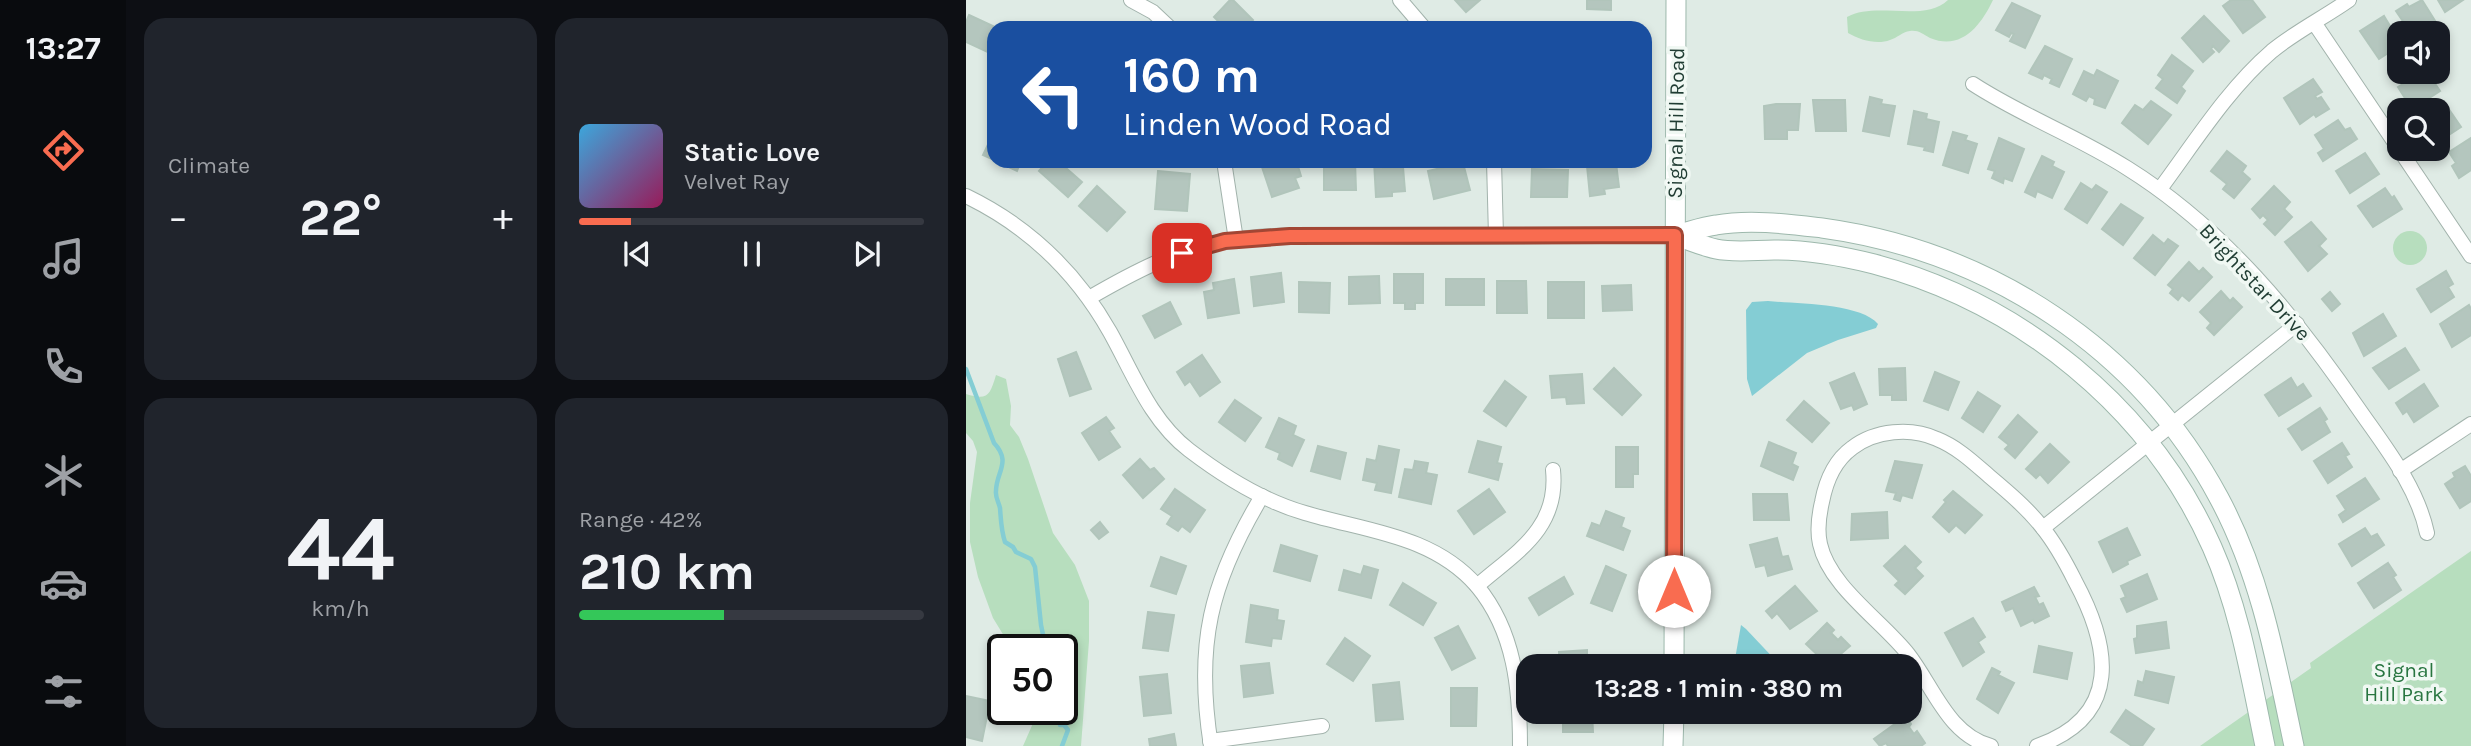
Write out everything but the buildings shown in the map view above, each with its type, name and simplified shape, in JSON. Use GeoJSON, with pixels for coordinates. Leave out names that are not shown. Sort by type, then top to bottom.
{"type":"FeatureCollection","features":[{"type":"Feature","properties":{"kind":"main road","name":"Signal Hill Road"},"geometry":{"type":"LineString","coordinates":[[1674,654],[1676,0]]}},
{"type":"Feature","properties":{"kind":"main road"},"geometry":{"type":"LineString","coordinates":[[1675,235],[1716,225],[1797,225],[1862,235],[1918,249],[1954,262],[2009,288],[2066,324],[2123,373],[2171,426],[2219,497],[2257,585],[2270,632],[2294,746]]}},
{"type":"Feature","properties":{"kind":"main road"},"geometry":{"type":"LineString","coordinates":[[1675,235],[1717,250],[1777,250],[1873,264],[1955,293],[2026,331],[2062,357],[2095,386],[2149,443],[2201,524],[2220,569],[2241,633],[2265,746]]}},
{"type":"Feature","properties":{"kind":"main road"},"geometry":{"type":"LineString","coordinates":[[1674,724],[1674,746]]}},
{"type":"Feature","properties":{"kind":"street"},"geometry":{"type":"LineString","coordinates":[[1131,0],[1153,12],[1163,21]]}},
{"type":"Feature","properties":{"kind":"street"},"geometry":{"type":"LineString","coordinates":[[1400,0],[1418,21]]}},
{"type":"Feature","properties":{"kind":"street"},"geometry":{"type":"LineString","coordinates":[[2160,189],[2246,76],[2275,49],[2349,0]]}},
{"type":"Feature","properties":{"kind":"street"},"geometry":{"type":"LineString","coordinates":[[2315,24],[2471,256]]}},
{"type":"Feature","properties":{"kind":"street","name":"Brightstar Drive"},"geometry":{"type":"LineString","coordinates":[[1973,84],[2003,103],[2125,166],[2160,189],[2235,255],[2319,352],[2416,497],[2427,533]]}},
{"type":"Feature","properties":{"kind":"street"},"geometry":{"type":"LineString","coordinates":[[1225,168],[1237,240]]}},
{"type":"Feature","properties":{"kind":"street"},"geometry":{"type":"LineString","coordinates":[[1494,168],[1496,236]]}},
{"type":"Feature","properties":{"kind":"street"},"geometry":{"type":"LineString","coordinates":[[966,196],[1007,219],[1055,257],[1089,299],[1110,332],[1136,385],[1186,448],[1262,496],[1303,513],[1402,537],[1419,545],[1449,561],[1477,586],[1499,620],[1510,648],[1520,701],[1520,746]]}},
{"type":"Feature","properties":{"kind":"street"},"geometry":{"type":"LineString","coordinates":[[1089,299],[1147,266],[1182,253],[1237,240],[1317,235],[1675,235]]}},
{"type":"Feature","properties":{"kind":"street"},"geometry":{"type":"LineString","coordinates":[[2043,528],[2297,324]]}},
{"type":"Feature","properties":{"kind":"street"},"geometry":{"type":"LineString","coordinates":[[2400,471],[2471,424]]}},
{"type":"Feature","properties":{"kind":"street"},"geometry":{"type":"LineString","coordinates":[[1991,746],[1969,737],[1957,728],[1917,665],[1894,635],[1835,576],[1825,559],[1819,543],[1818,529],[1825,488],[1831,471],[1853,446],[1872,436],[1889,432],[1921,434],[1936,438],[1954,448],[2021,504],[2043,528],[2065,561],[2093,617],[2099,637],[2103,678],[2092,707],[2081,719],[2065,733],[2037,746]]}},
{"type":"Feature","properties":{"kind":"street"},"geometry":{"type":"LineString","coordinates":[[1477,586],[1528,542],[1542,525],[1554,496],[1553,470]]}},
{"type":"Feature","properties":{"kind":"street"},"geometry":{"type":"LineString","coordinates":[[1262,496],[1242,529],[1226,564],[1208,623],[1204,683],[1211,744],[1322,726]]}},
{"type":"Feature","properties":{"kind":"green space"},"geometry":{"type":"Polygon","coordinates":[[[1948,0],[1993,0],[1983,18],[1969,33],[1952,41],[1941,41],[1913,31],[1890,40],[1874,42],[1848,33],[1847,17],[1859,13],[1926,10],[1938,7],[1948,0]]]}},
{"type":"Feature","properties":{"kind":"green space"},"geometry":{"type":"Polygon","coordinates":[[[2410,231],[2422,236],[2427,248],[2422,260],[2410,265],[2398,260],[2393,248],[2398,236],[2410,231]]]}},
{"type":"Feature","properties":{"kind":"green space"},"geometry":{"type":"Polygon","coordinates":[[[996,375],[1006,379],[1011,406],[1010,425],[1019,437],[1028,459],[1053,533],[1075,565],[1089,601],[1089,641],[1081,746],[1023,746],[1032,725],[1078,725],[1078,634],[1003,634],[993,618],[978,577],[970,542],[970,503],[977,452],[966,433],[966,394],[984,396],[992,387],[996,375]]]}},
{"type":"Feature","properties":{"kind":"green space","name":"Signal Hill Park"},"geometry":{"type":"Polygon","coordinates":[[[2471,551],[2471,746],[2200,746],[2311,668],[2310,663],[2471,551]]]}},
{"type":"Feature","properties":{"kind":"water"},"geometry":{"type":"Polygon","coordinates":[[[1752,302],[1843,308],[1869,317],[1878,324],[1876,328],[1807,353],[1752,396],[1747,379],[1746,310],[1752,302]]]}},
{"type":"Feature","properties":{"kind":"water"},"geometry":{"type":"Polygon","coordinates":[[[1741,625],[1770,654],[1736,654],[1741,625]]]}},
{"type":"Feature","properties":{"kind":"waterway"},"geometry":{"type":"LineString","coordinates":[[966,369],[994,443],[1002,456],[996,493],[1005,542],[1016,552],[1031,559],[1035,567],[1043,634]]}},
{"type":"Feature","properties":{"kind":"waterway"},"geometry":{"type":"LineString","coordinates":[[1062,746],[1068,730],[1064,725]]}},
{"type":"Feature","properties":{"kind":"route"},"geometry":{"type":"LineString","coordinates":[[1182,253],[1225,241],[1317,235],[1675,235],[1674,591]]}}]}
